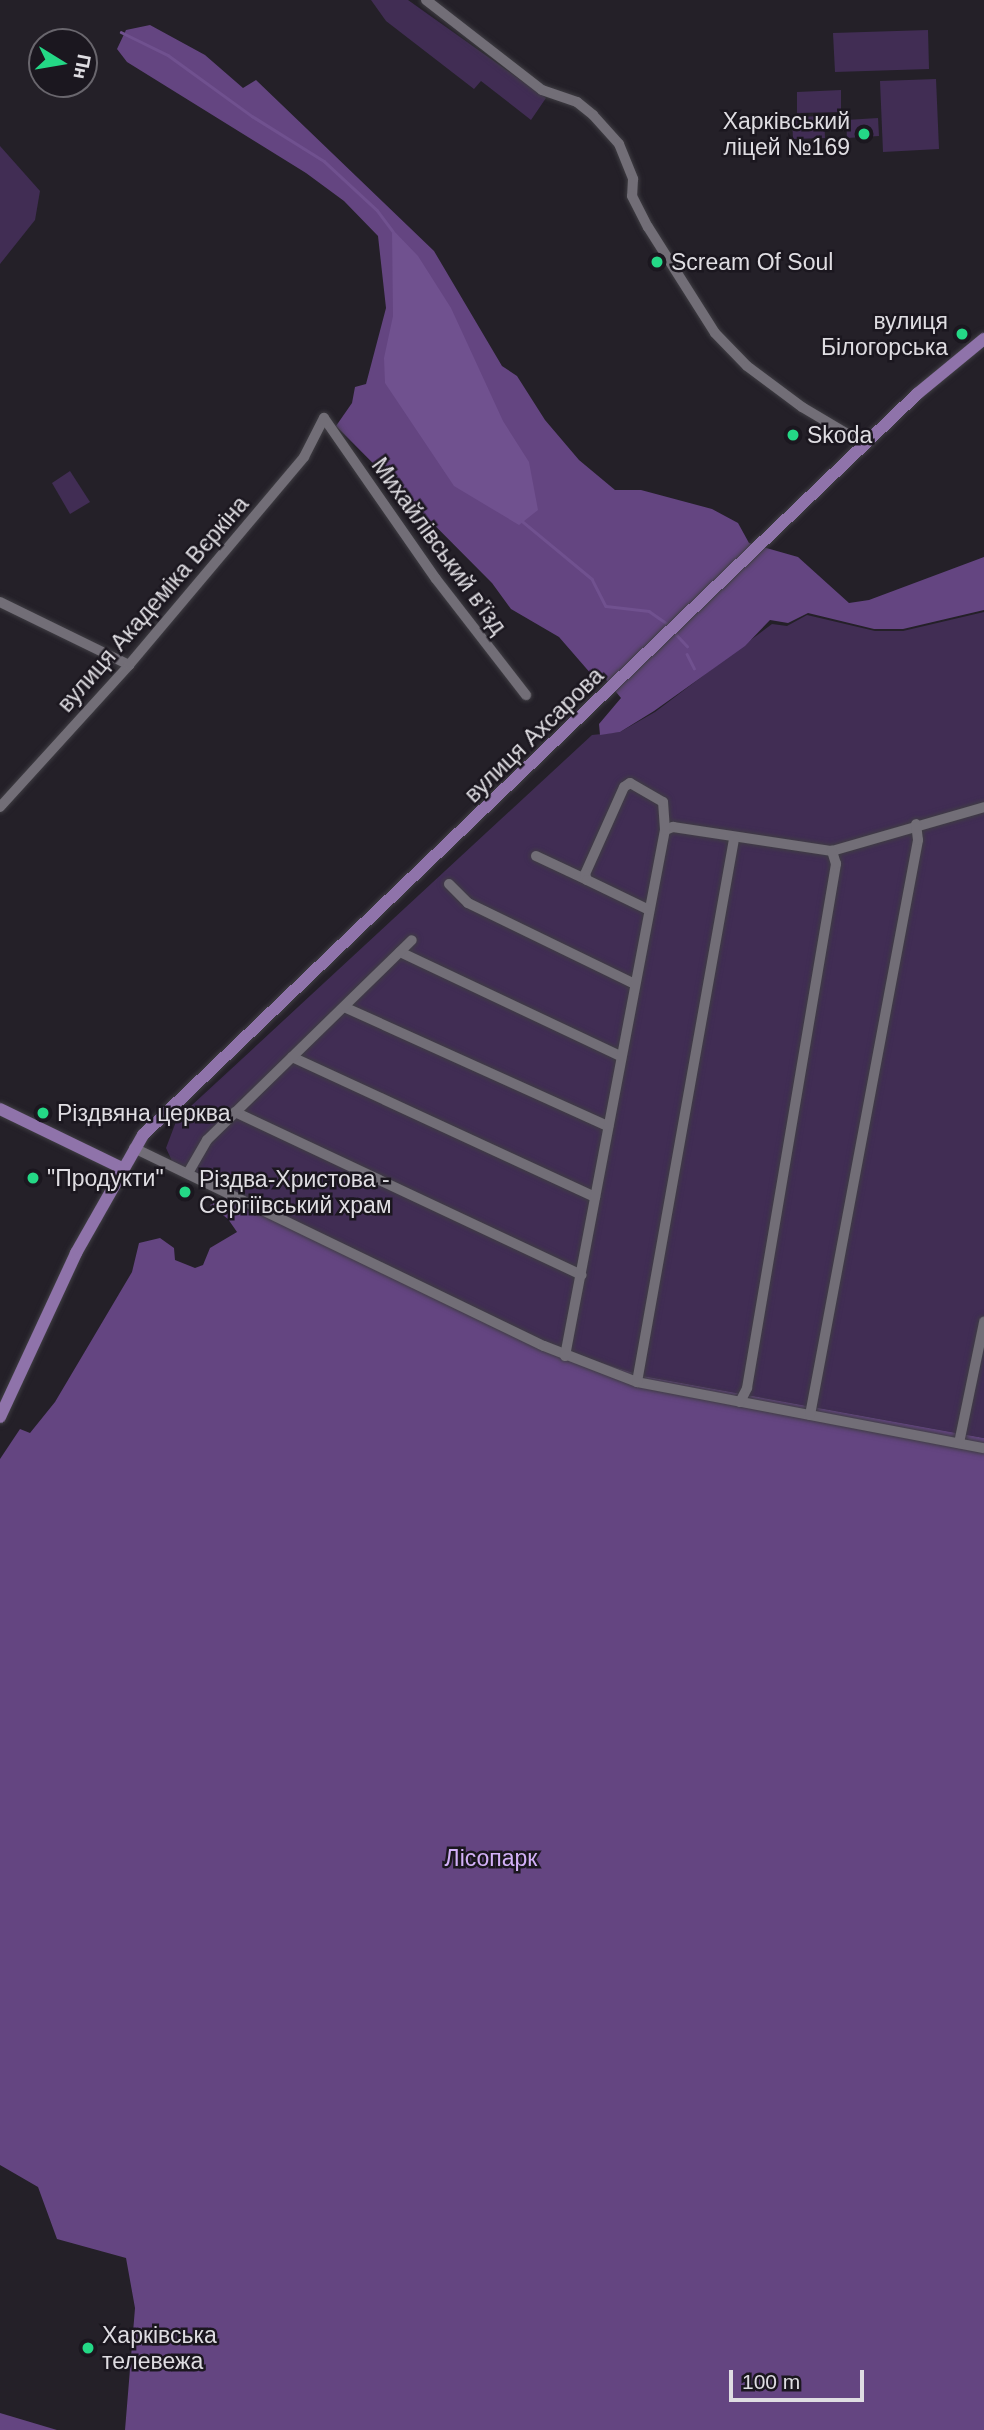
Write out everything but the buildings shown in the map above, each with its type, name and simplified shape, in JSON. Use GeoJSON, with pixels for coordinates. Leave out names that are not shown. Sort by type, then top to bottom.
{"type":"FeatureCollection","features":[{"type":"Feature","properties":{"kind":"main road","name":"вулиця Ахсарова"},"geometry":{"type":"LineString","coordinates":[[0,1417],[46,1312],[122,1168],[134,1148],[160,1118],[567,733],[944,369],[984,339]]}},
{"type":"Feature","properties":{"kind":"main road"},"geometry":{"type":"LineString","coordinates":[[0,1110],[122,1168]]}},
{"type":"Feature","properties":{"kind":"street"},"geometry":{"type":"LineString","coordinates":[[426,0],[542,90],[577,102],[593,115],[619,144],[634,178],[632,196],[648,227],[715,333],[747,366],[802,407],[866,445]]}},
{"type":"Feature","properties":{"kind":"street","name":"вулиця Академіка Вєркіна"},"geometry":{"type":"LineString","coordinates":[[0,807],[129,665],[304,457],[324,418]]}},
{"type":"Feature","properties":{"kind":"street","name":"Михайлівський в'їзд"},"geometry":{"type":"LineString","coordinates":[[324,418],[436,579],[526,695]]}},
{"type":"Feature","properties":{"kind":"street"},"geometry":{"type":"LineString","coordinates":[[0,602],[129,665]]}},
{"type":"Feature","properties":{"kind":"street"},"geometry":{"type":"LineString","coordinates":[[565,1356],[582,1275],[633,983],[665,830],[663,802],[635,783],[627,784],[586,869],[587,880]]}},
{"type":"Feature","properties":{"kind":"street"},"geometry":{"type":"LineString","coordinates":[[665,830],[673,827],[734,839],[832,851],[916,824],[984,807]]}},
{"type":"Feature","properties":{"kind":"street"},"geometry":{"type":"LineString","coordinates":[[810,1415],[918,840],[916,824]]}},
{"type":"Feature","properties":{"kind":"street"},"geometry":{"type":"LineString","coordinates":[[638,1382],[734,839]]}},
{"type":"Feature","properties":{"kind":"street"},"geometry":{"type":"LineString","coordinates":[[740,1402],[747,1388],[836,864],[832,851]]}},
{"type":"Feature","properties":{"kind":"street"},"geometry":{"type":"LineString","coordinates":[[536,856],[649,911]]}},
{"type":"Feature","properties":{"kind":"street"},"geometry":{"type":"LineString","coordinates":[[449,884],[468,904],[633,983]]}},
{"type":"Feature","properties":{"kind":"street"},"geometry":{"type":"LineString","coordinates":[[187,1173],[207,1140],[412,940]]}},
{"type":"Feature","properties":{"kind":"street"},"geometry":{"type":"LineString","coordinates":[[400,952],[621,1056]]}},
{"type":"Feature","properties":{"kind":"street"},"geometry":{"type":"LineString","coordinates":[[344,1007],[608,1126]]}},
{"type":"Feature","properties":{"kind":"street"},"geometry":{"type":"LineString","coordinates":[[292,1057],[595,1198]]}},
{"type":"Feature","properties":{"kind":"street"},"geometry":{"type":"LineString","coordinates":[[235,1112],[582,1275]]}},
{"type":"Feature","properties":{"kind":"street"},"geometry":{"type":"LineString","coordinates":[[134,1148],[565,1356],[638,1382],[984,1448]]}},
{"type":"Feature","properties":{"kind":"street"},"geometry":{"type":"LineString","coordinates":[[959,1443],[984,1322]]}},
{"type":"Feature","properties":{"kind":"shaded area"},"geometry":{"type":"Polygon","coordinates":[[[371,0],[408,0],[546,98],[531,120],[481,81],[474,89],[386,21],[371,0]]]}},
{"type":"Feature","properties":{"kind":"shaded area"},"geometry":{"type":"Polygon","coordinates":[[[928,30],[929,69],[835,72],[833,33],[928,30]]]}},
{"type":"Feature","properties":{"kind":"shaded area"},"geometry":{"type":"Polygon","coordinates":[[[936,79],[939,149],[883,152],[880,81],[936,79]]]}},
{"type":"Feature","properties":{"kind":"shaded area"},"geometry":{"type":"Polygon","coordinates":[[[841,90],[841,112],[797,113],[797,92],[841,90]]]}},
{"type":"Feature","properties":{"kind":"shaded area"},"geometry":{"type":"Polygon","coordinates":[[[824,116],[825,138],[793,139],[792,117],[824,116]]]}},
{"type":"Feature","properties":{"kind":"shaded area"},"geometry":{"type":"Polygon","coordinates":[[[878,118],[879,136],[847,138],[846,120],[878,118]]]}},
{"type":"Feature","properties":{"kind":"shaded area"},"geometry":{"type":"Polygon","coordinates":[[[0,146],[40,191],[35,220],[0,264],[0,146]]]}},
{"type":"Feature","properties":{"kind":"shaded area"},"geometry":{"type":"Polygon","coordinates":[[[392,229],[418,256],[451,308],[503,421],[529,462],[538,510],[519,525],[454,486],[385,383],[384,358],[393,316],[392,229]]]}},
{"type":"Feature","properties":{"kind":"shaded area"},"geometry":{"type":"Polygon","coordinates":[[[70,471],[90,502],[70,514],[52,483],[70,471]]]}},
{"type":"Feature","properties":{"kind":"shaded area"},"geometry":{"type":"Polygon","coordinates":[[[984,612],[984,1438],[643,1376],[562,1350],[226,1191],[172,1161],[166,1148],[177,1119],[592,735],[620,732],[655,712],[772,624],[787,626],[807,615],[875,631],[903,631],[984,612]]]}},
{"type":"Feature","properties":{"kind":"green space"},"geometry":{"type":"Polygon","coordinates":[[[150,25],[205,55],[243,88],[256,80],[434,251],[502,366],[517,376],[545,420],[579,460],[615,490],[641,490],[712,509],[738,523],[749,543],[798,557],[849,603],[869,600],[984,557],[984,610],[903,629],[874,629],[808,613],[788,623],[770,620],[745,646],[654,711],[620,732],[600,735],[599,724],[621,698],[603,676],[592,675],[559,637],[511,609],[492,583],[336,426],[352,403],[355,387],[366,384],[386,308],[378,236],[344,201],[306,173],[127,62],[117,49],[126,30],[150,25]]]}},
{"type":"Feature","properties":{"kind":"green space","name":"Лісопарк"},"geometry":{"type":"Polygon","coordinates":[[[226,1191],[562,1350],[643,1376],[984,1438],[984,2430],[125,2430],[135,2308],[126,2258],[57,2239],[38,2187],[0,2165],[0,1459],[20,1429],[30,1433],[55,1402],[132,1272],[139,1243],[160,1238],[174,1248],[175,1260],[195,1268],[203,1265],[210,1248],[237,1232],[228,1219],[210,1205],[224,1198],[226,1191]]]}},
{"type":"Feature","properties":{"kind":"green space"},"geometry":{"type":"Polygon","coordinates":[[[0,2413],[57,2430],[0,2430],[0,2413]]]}},
{"type":"Feature","properties":{"kind":"waterway"},"geometry":{"type":"LineString","coordinates":[[121,32],[168,55],[252,116],[324,161],[377,210],[393,231]]}},
{"type":"Feature","properties":{"kind":"waterway"},"geometry":{"type":"LineString","coordinates":[[522,521],[592,579],[606,606],[649,611],[669,625]]}},
{"type":"Feature","properties":{"kind":"waterway"},"geometry":{"type":"LineString","coordinates":[[675,633],[687,646]]}},
{"type":"Feature","properties":{"kind":"waterway"},"geometry":{"type":"LineString","coordinates":[[687,654],[694,668]]}},
{"type":"Feature","properties":{"kind":"place","name":"Харківський ліцей №169"},"geometry":{"type":"Point","coordinates":[864,134]}},
{"type":"Feature","properties":{"kind":"place","name":"Scream Of Soul"},"geometry":{"type":"Point","coordinates":[657,262]}},
{"type":"Feature","properties":{"kind":"place","name":"вулиця Білогорська"},"geometry":{"type":"Point","coordinates":[962,334]}},
{"type":"Feature","properties":{"kind":"place","name":"Skoda"},"geometry":{"type":"Point","coordinates":[793,435]}},
{"type":"Feature","properties":{"kind":"place","name":"Різдвяна церква"},"geometry":{"type":"Point","coordinates":[43,1113]}},
{"type":"Feature","properties":{"kind":"place","name":"\"Продукти\""},"geometry":{"type":"Point","coordinates":[33,1178]}},
{"type":"Feature","properties":{"kind":"place","name":"Різдва-Христова - Сергіївський храм"},"geometry":{"type":"Point","coordinates":[185,1192]}},
{"type":"Feature","properties":{"kind":"place","name":"Харківська телевежа"},"geometry":{"type":"Point","coordinates":[88,2348]}}]}
